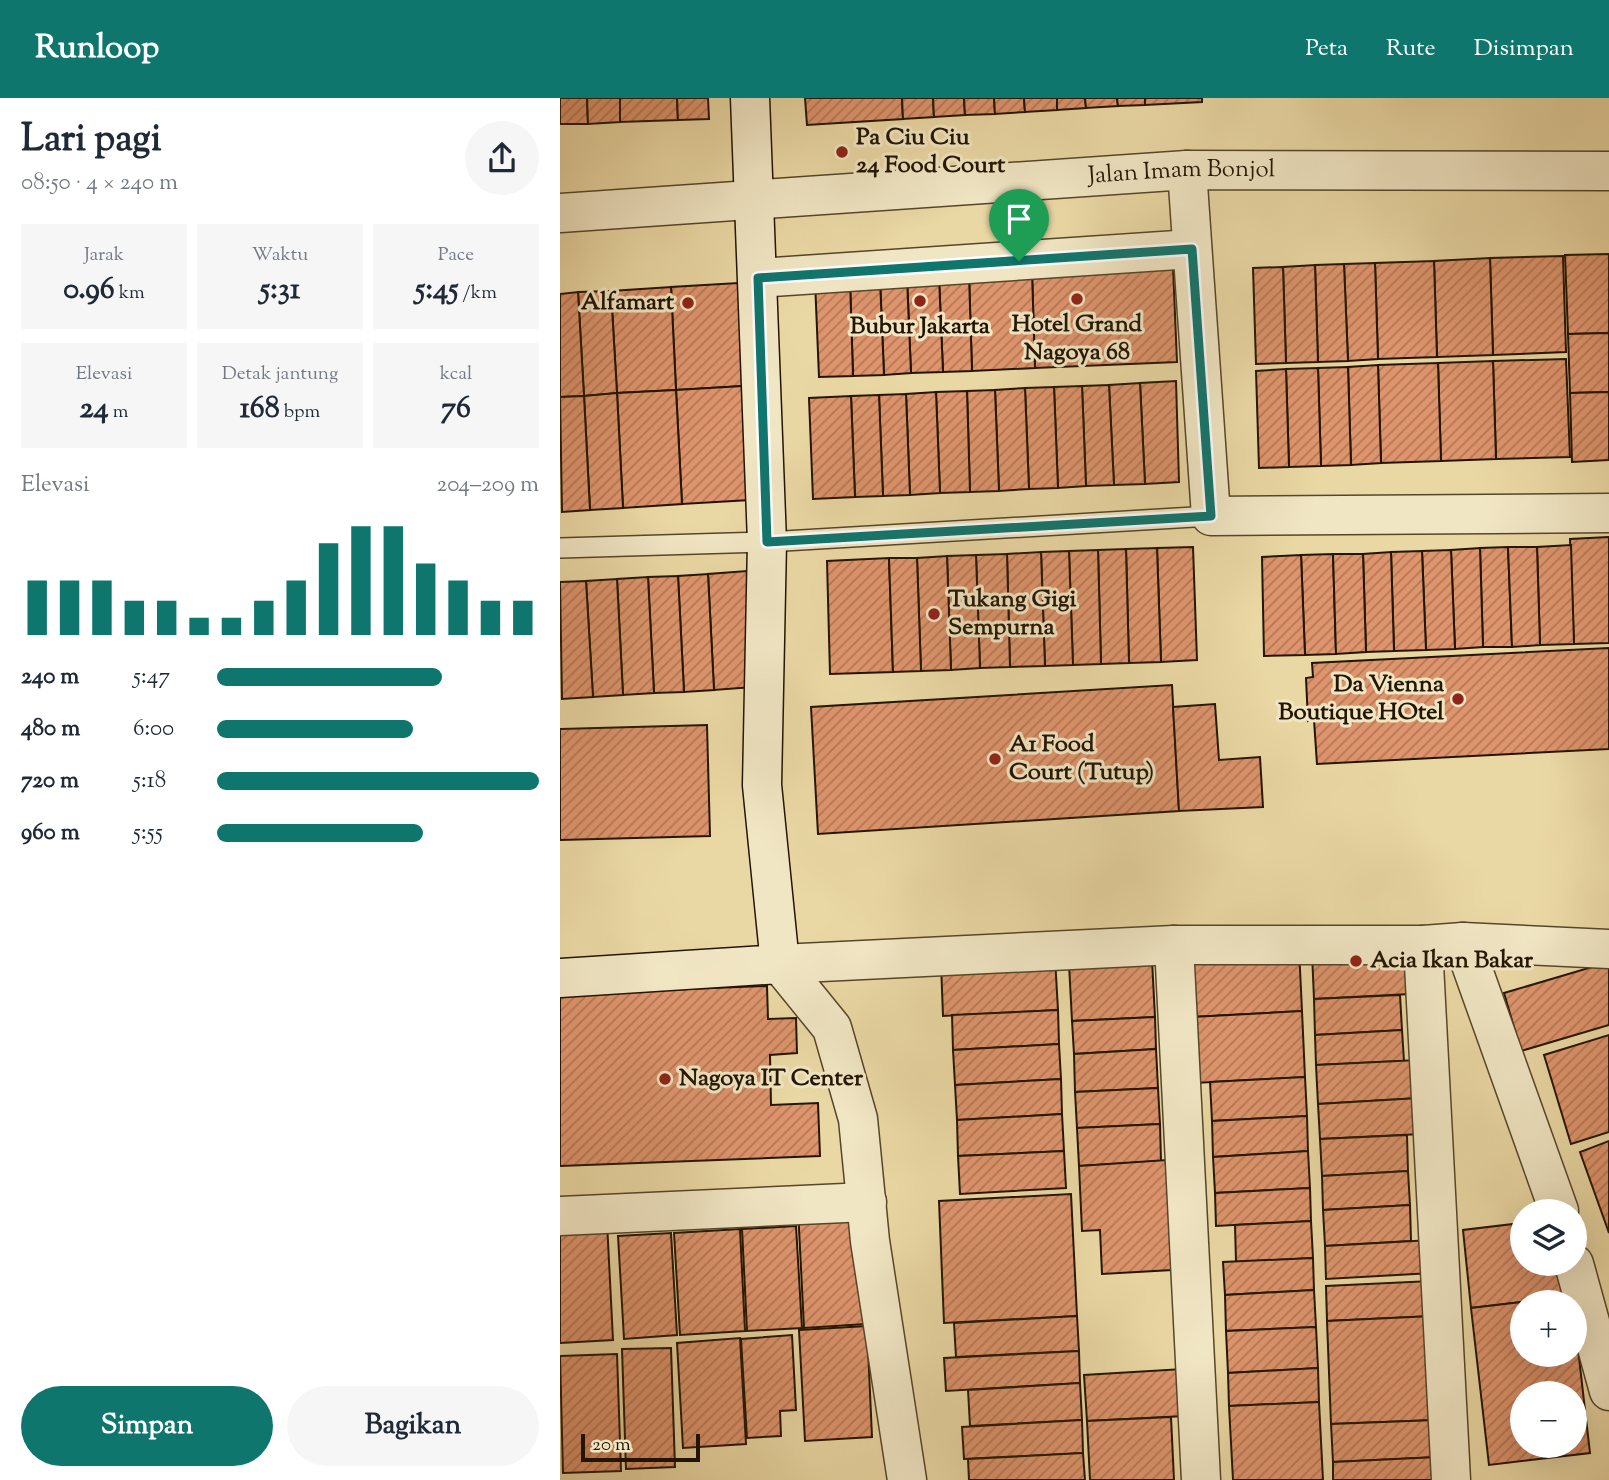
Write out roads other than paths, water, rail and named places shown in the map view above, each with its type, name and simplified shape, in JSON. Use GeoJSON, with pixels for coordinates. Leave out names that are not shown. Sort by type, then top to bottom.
{"type":"FeatureCollection","features":[{"type":"Feature","properties":{"kind":"street"},"geometry":{"type":"LineString","coordinates":[[750,98],[767,542],[762,785],[780,964],[832,1028],[858,1119],[870,1241],[907,1480]]}},
{"type":"Feature","properties":{"kind":"street"},"geometry":{"type":"LineString","coordinates":[[1187,170],[1211,516],[1609,513]]}},
{"type":"Feature","properties":{"kind":"street","name":"Jalan Imam Bonjol"},"geometry":{"type":"LineString","coordinates":[[560,213],[1187,170],[1609,171]]}},
{"type":"Feature","properties":{"kind":"street"},"geometry":{"type":"LineString","coordinates":[[758,278],[1192,249]]}},
{"type":"Feature","properties":{"kind":"street"},"geometry":{"type":"LineString","coordinates":[[560,978],[780,964],[1174,945],[1423,945],[1463,942],[1609,949]]}},
{"type":"Feature","properties":{"kind":"street"},"geometry":{"type":"LineString","coordinates":[[1463,942],[1555,1199]]}},
{"type":"Feature","properties":{"kind":"street"},"geometry":{"type":"LineString","coordinates":[[1174,945],[1201,1480]]}},
{"type":"Feature","properties":{"kind":"street"},"geometry":{"type":"LineString","coordinates":[[1423,945],[1451,1480]]}},
{"type":"Feature","properties":{"kind":"street"},"geometry":{"type":"LineString","coordinates":[[560,1216],[867,1202]]}},
{"type":"Feature","properties":{"kind":"street"},"geometry":{"type":"LineString","coordinates":[[1577,1276],[1609,1391]]}},
{"type":"Feature","properties":{"kind":"lane"},"geometry":{"type":"LineString","coordinates":[[560,548],[767,542],[1211,516]]}},
{"type":"Feature","properties":{"kind":"place","name":"Pa Ciu Ciu 24 Food Court"},"geometry":{"type":"Point","coordinates":[842,152]}},
{"type":"Feature","properties":{"kind":"place","name":"Hotel Grand Nagoya 68"},"geometry":{"type":"Point","coordinates":[1077,299]}},
{"type":"Feature","properties":{"kind":"place","name":"Bubur Jakarta"},"geometry":{"type":"Point","coordinates":[920,301]}},
{"type":"Feature","properties":{"kind":"place","name":"Alfamart"},"geometry":{"type":"Point","coordinates":[688,303]}},
{"type":"Feature","properties":{"kind":"place","name":"Tukang Gigi Sempurna"},"geometry":{"type":"Point","coordinates":[934,614]}},
{"type":"Feature","properties":{"kind":"place","name":"Da Vienna Boutique HOtel"},"geometry":{"type":"Point","coordinates":[1458,699]}},
{"type":"Feature","properties":{"kind":"place","name":"A1 Food Court (Tutup)"},"geometry":{"type":"Point","coordinates":[995,759]}},
{"type":"Feature","properties":{"kind":"place","name":"Acia Ikan Bakar"},"geometry":{"type":"Point","coordinates":[1356,961]}},
{"type":"Feature","properties":{"kind":"place","name":"Nagoya IT Center"},"geometry":{"type":"Point","coordinates":[665,1079]}}]}
